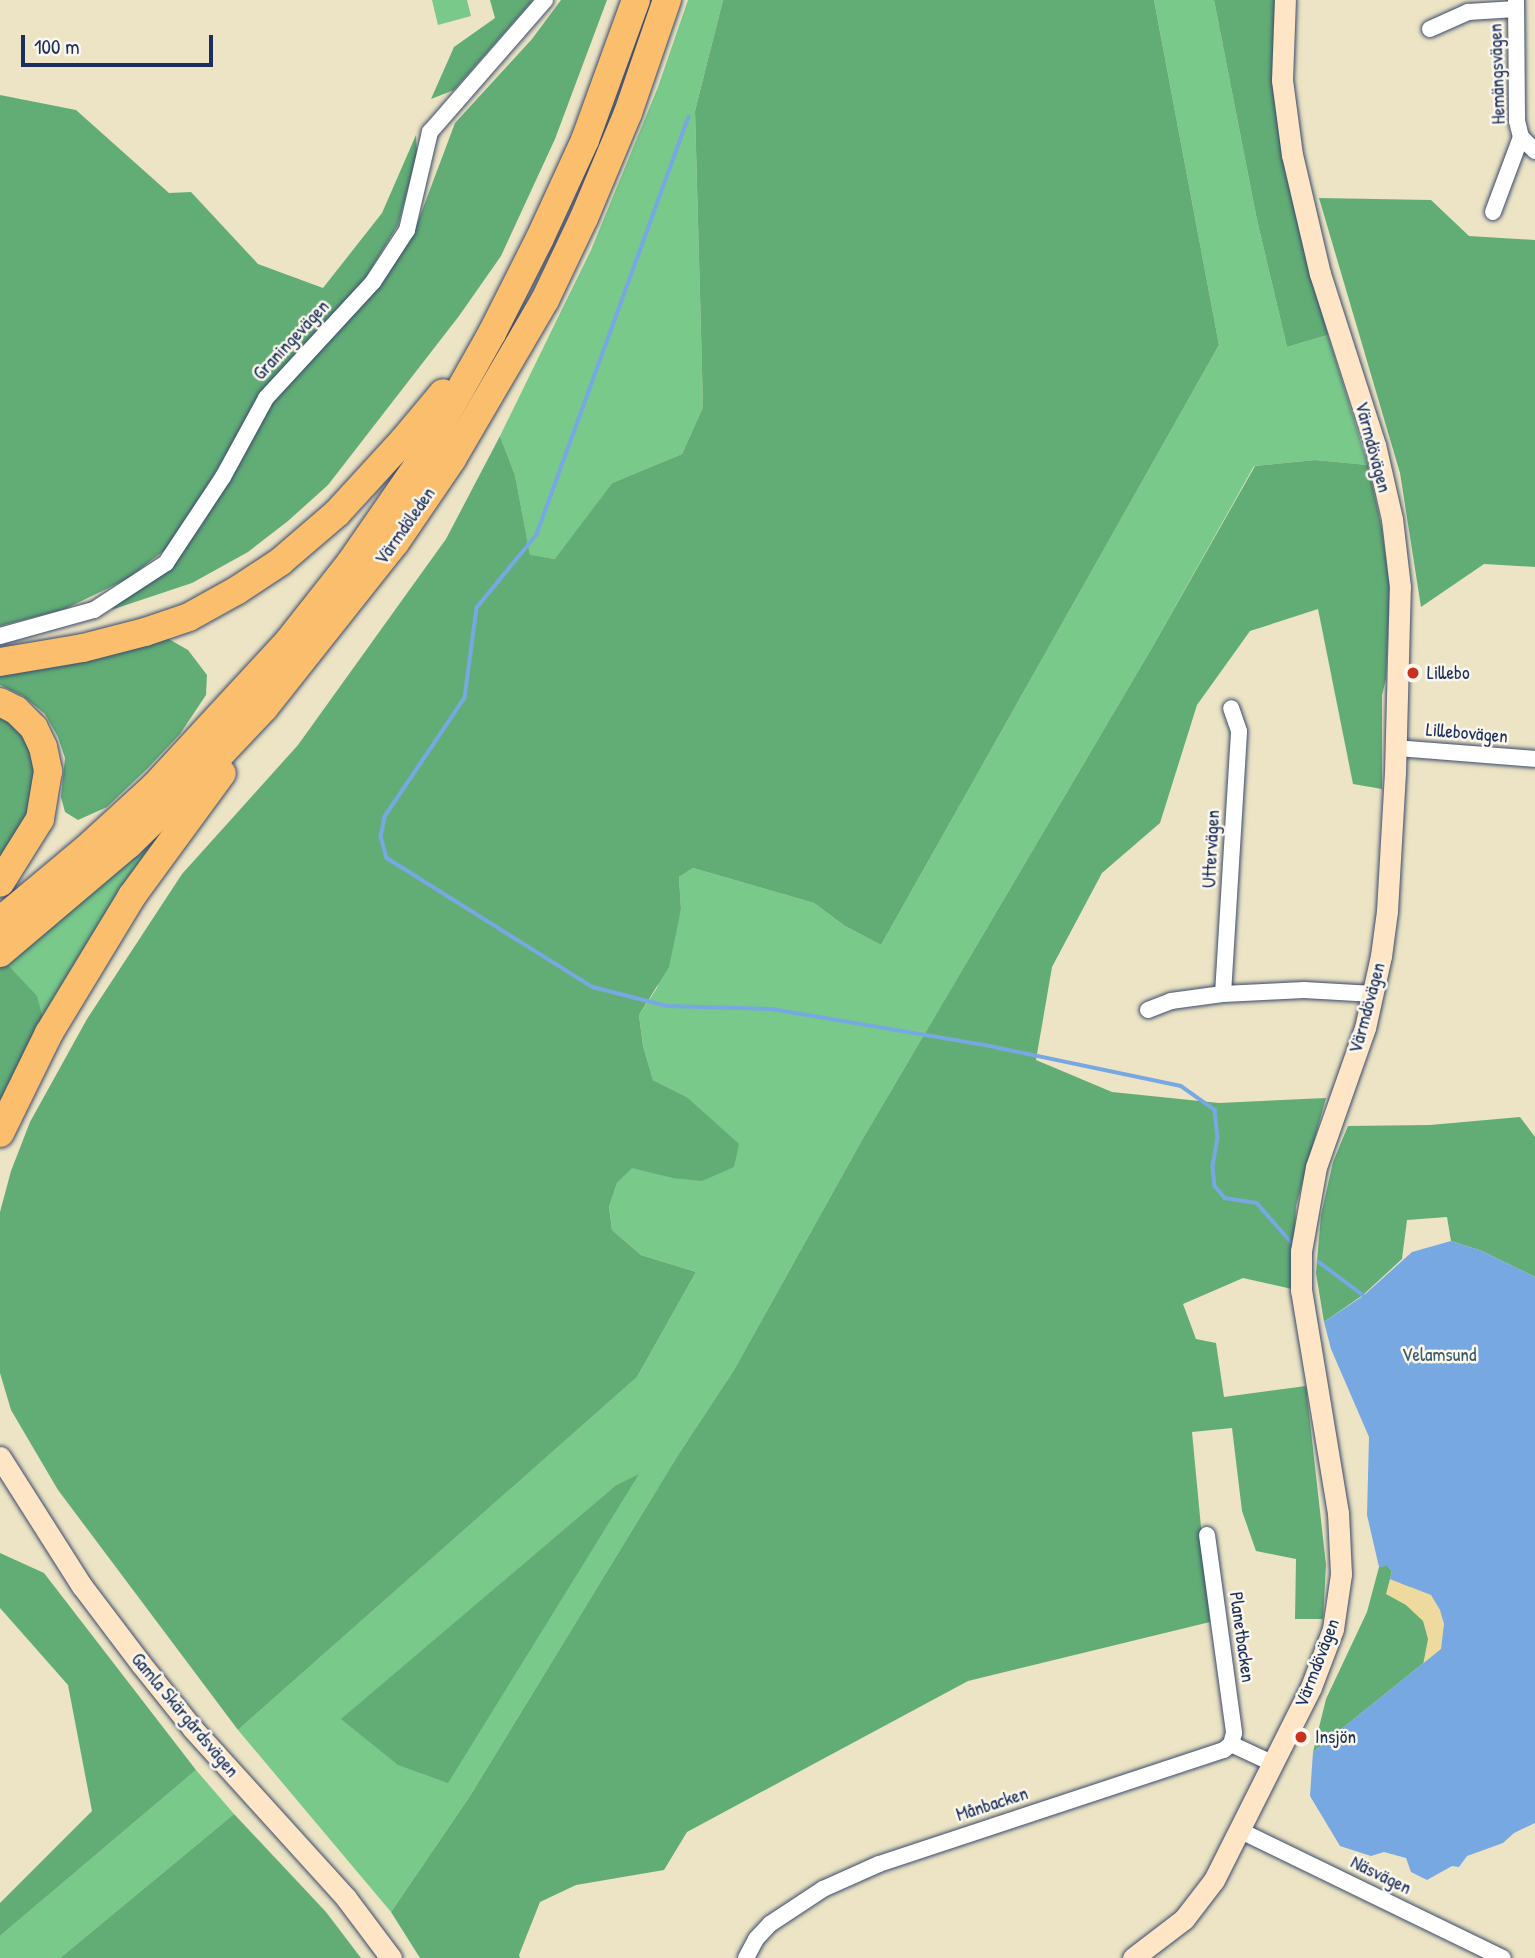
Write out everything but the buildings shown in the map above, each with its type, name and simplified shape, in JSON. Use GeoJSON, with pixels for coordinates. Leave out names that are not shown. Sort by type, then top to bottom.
{"type":"FeatureCollection","features":[{"type":"Feature","properties":{"kind":"highway","name":"Värmdöleden"},"geometry":{"type":"LineString","coordinates":[[0,921],[85,850],[155,786],[288,642],[351,562],[416,468],[492,333],[540,238],[585,139],[636,0]]}},
{"type":"Feature","properties":{"kind":"highway","name":"Värmdöleden"},"geometry":{"type":"LineString","coordinates":[[0,953],[129,844],[264,709],[395,543],[452,459],[545,300],[584,218],[628,113],[667,0]]}},
{"type":"Feature","properties":{"kind":"highway"},"geometry":{"type":"LineString","coordinates":[[0,662],[83,648],[189,617],[280,562],[337,513],[384,462],[492,333]]}},
{"type":"Feature","properties":{"kind":"highway"},"geometry":{"type":"LineString","coordinates":[[0,1133],[49,1033],[132,896],[326,633]]}},
{"type":"Feature","properties":{"kind":"highway"},"geometry":{"type":"LineString","coordinates":[[0,702],[16,710],[34,728],[43,747],[48,771],[47,794],[40,819],[0,883]]}},
{"type":"Feature","properties":{"kind":"main road","name":"Värmdövägen"},"geometry":{"type":"LineString","coordinates":[[1133,1958],[1164,1937],[1214,1880],[1311,1687],[1333,1629],[1338,1601],[1342,1546],[1301,1290],[1301,1251],[1316,1167],[1365,1028],[1374,994],[1387,911],[1401,621],[1395,542],[1375,445],[1320,274],[1292,155],[1282,80],[1285,0]]}},
{"type":"Feature","properties":{"kind":"main road","name":"Gamla Skärgårdsvägen"},"geometry":{"type":"LineString","coordinates":[[0,1457],[82,1586],[141,1664],[193,1729],[346,1898],[391,1958]]}},
{"type":"Feature","properties":{"kind":"street","name":"Graningevägen"},"geometry":{"type":"LineString","coordinates":[[0,636],[94,610],[166,563],[223,477],[266,398],[373,282],[407,230],[430,132],[545,0]]}},
{"type":"Feature","properties":{"kind":"street","name":"Hemängsvägen"},"geometry":{"type":"LineString","coordinates":[[1430,29],[1468,12],[1516,5],[1517,121],[1521,137],[1535,151]]}},
{"type":"Feature","properties":{"kind":"street","name":"Hemängsvägen"},"geometry":{"type":"LineString","coordinates":[[1493,212],[1521,137]]}},
{"type":"Feature","properties":{"kind":"street","name":"Uttervägen"},"geometry":{"type":"LineString","coordinates":[[1223,994],[1239,731],[1231,708]]}},
{"type":"Feature","properties":{"kind":"street","name":"Lillebovägen"},"geometry":{"type":"LineString","coordinates":[[1396,748],[1535,759]]}},
{"type":"Feature","properties":{"kind":"street"},"geometry":{"type":"LineString","coordinates":[[1148,1010],[1171,1001],[1223,994],[1304,990],[1374,994]]}},
{"type":"Feature","properties":{"kind":"street","name":"Planetbacken"},"geometry":{"type":"LineString","coordinates":[[1207,1535],[1234,1733],[1231,1744]]}},
{"type":"Feature","properties":{"kind":"street"},"geometry":{"type":"LineString","coordinates":[[1231,1744],[1272,1763]]}},
{"type":"Feature","properties":{"kind":"street","name":"Månbacken"},"geometry":{"type":"LineString","coordinates":[[746,1958],[756,1939],[770,1924],[823,1889],[850,1877],[942,1842],[1224,1750],[1231,1744]]}},
{"type":"Feature","properties":{"kind":"street","name":"Näsvägen"},"geometry":{"type":"LineString","coordinates":[[1239,1830],[1503,1958]]}},
{"type":"Feature","properties":{"kind":"green space"},"geometry":{"type":"Polygon","coordinates":[[[432,0],[467,0],[471,16],[438,25],[432,0]]]}},
{"type":"Feature","properties":{"kind":"green space"},"geometry":{"type":"Polygon","coordinates":[[[490,0],[533,0],[454,90],[431,99],[454,47],[495,18],[490,0]]]}},
{"type":"Feature","properties":{"kind":"green space"},"geometry":{"type":"Polygon","coordinates":[[[561,0],[607,0],[555,139],[501,256],[459,316],[328,485],[288,521],[248,552],[192,583],[111,610],[131,592],[172,565],[203,523],[273,402],[378,288],[414,232],[455,123],[532,39],[561,0]]]}},
{"type":"Feature","properties":{"kind":"green space"},"geometry":{"type":"Polygon","coordinates":[[[688,0],[723,0],[695,111],[703,407],[682,454],[612,483],[556,559],[530,556],[515,475],[500,436],[591,250],[658,87],[688,0]]]}},
{"type":"Feature","properties":{"kind":"green space"},"geometry":{"type":"Polygon","coordinates":[[[723,0],[1154,0],[1219,345],[881,945],[845,926],[814,903],[693,868],[679,877],[681,909],[669,967],[639,1015],[643,1046],[653,1080],[687,1097],[739,1144],[734,1167],[702,1181],[672,1178],[632,1168],[617,1183],[609,1207],[612,1230],[641,1255],[696,1272],[637,1377],[238,1730],[58,1490],[11,1410],[0,1373],[0,1212],[11,1171],[30,1122],[87,1019],[182,874],[298,745],[446,539],[500,436],[515,475],[530,555],[555,559],[612,483],[682,454],[703,407],[695,111],[723,0]]]}},
{"type":"Feature","properties":{"kind":"green space"},"geometry":{"type":"Polygon","coordinates":[[[1154,0],[1214,0],[1257,220],[1287,347],[1328,335],[1368,465],[1315,460],[1254,466],[1153,646],[862,1140],[734,1370],[678,1455],[470,1796],[391,1912],[238,1730],[637,1377],[696,1272],[641,1255],[612,1230],[609,1207],[617,1183],[632,1167],[672,1178],[739,1145],[687,1097],[653,1080],[643,1046],[639,1015],[657,988],[681,909],[679,877],[693,868],[814,903],[845,926],[881,945],[1219,345],[1154,0]],[[638,1475],[616,1485],[342,1719],[638,1475]]]}},
{"type":"Feature","properties":{"kind":"green space"},"geometry":{"type":"Polygon","coordinates":[[[1214,0],[1275,0],[1302,234],[1328,335],[1287,347],[1257,220],[1214,0]]]}},
{"type":"Feature","properties":{"kind":"green space"},"geometry":{"type":"Polygon","coordinates":[[[0,95],[76,110],[169,193],[191,192],[258,264],[323,288],[382,213],[416,135],[417,155],[398,225],[358,290],[264,390],[174,543],[127,579],[65,609],[0,626],[0,95]]]}},
{"type":"Feature","properties":{"kind":"green space"},"geometry":{"type":"Polygon","coordinates":[[[1319,198],[1431,200],[1469,236],[1535,240],[1535,567],[1484,564],[1421,607],[1400,473],[1319,198]]]}},
{"type":"Feature","properties":{"kind":"green space"},"geometry":{"type":"Polygon","coordinates":[[[1315,460],[1368,465],[1382,529],[1390,588],[1386,679],[1382,695],[1382,789],[1353,784],[1318,609],[1250,631],[1197,705],[1160,823],[1102,873],[1052,967],[1036,1060],[1112,1092],[1219,1103],[1326,1098],[1296,1206],[1292,1289],[1243,1278],[1183,1304],[1196,1339],[1216,1343],[1224,1397],[1306,1386],[1326,1565],[1323,1619],[1295,1619],[1296,1559],[1256,1551],[1242,1511],[1232,1428],[1192,1432],[1210,1622],[968,1681],[687,1832],[664,1870],[576,1885],[540,1902],[520,1958],[420,1958],[391,1912],[470,1796],[678,1455],[734,1370],[862,1140],[1153,646],[1255,466],[1315,460]]]}},
{"type":"Feature","properties":{"kind":"green space"},"geometry":{"type":"Polygon","coordinates":[[[167,638],[188,650],[207,675],[206,695],[180,734],[147,769],[107,807],[78,820],[65,812],[61,797],[65,758],[58,737],[45,714],[23,696],[0,685],[0,673],[167,638]]]}},
{"type":"Feature","properties":{"kind":"green space"},"geometry":{"type":"Polygon","coordinates":[[[0,714],[17,728],[35,756],[31,811],[0,865],[0,714]]]}},
{"type":"Feature","properties":{"kind":"green space"},"geometry":{"type":"Polygon","coordinates":[[[170,825],[44,1023],[6,963],[170,825]]]}},
{"type":"Feature","properties":{"kind":"green space"},"geometry":{"type":"Polygon","coordinates":[[[6,963],[37,996],[44,1023],[0,1111],[0,968],[6,963]]]}},
{"type":"Feature","properties":{"kind":"green space"},"geometry":{"type":"Polygon","coordinates":[[[1520,1117],[1535,1137],[1535,1277],[1482,1251],[1451,1241],[1447,1217],[1407,1220],[1402,1259],[1363,1295],[1324,1322],[1316,1273],[1321,1215],[1333,1162],[1348,1126],[1430,1125],[1520,1117]]]}},
{"type":"Feature","properties":{"kind":"green space"},"geometry":{"type":"Polygon","coordinates":[[[639,1474],[448,1783],[398,1765],[341,1719],[616,1485],[639,1474]]]}},
{"type":"Feature","properties":{"kind":"green space"},"geometry":{"type":"Polygon","coordinates":[[[0,1553],[44,1573],[196,1770],[0,1936],[0,1903],[92,1811],[68,1685],[0,1608],[0,1553]]]}},
{"type":"Feature","properties":{"kind":"green space"},"geometry":{"type":"Polygon","coordinates":[[[1387,1565],[1392,1571],[1390,1579],[1410,1586],[1441,1649],[1313,1752],[1326,1699],[1367,1612],[1379,1567],[1387,1565]]]}},
{"type":"Feature","properties":{"kind":"green space"},"geometry":{"type":"Polygon","coordinates":[[[196,1770],[234,1814],[60,1958],[0,1958],[0,1936],[196,1770]]]}},
{"type":"Feature","properties":{"kind":"green space"},"geometry":{"type":"Polygon","coordinates":[[[234,1814],[326,1912],[361,1958],[60,1958],[234,1814]]]}},
{"type":"Feature","properties":{"kind":"sand"},"geometry":{"type":"Polygon","coordinates":[[[1390,1579],[1431,1595],[1440,1610],[1444,1624],[1441,1649],[1423,1665],[1428,1639],[1423,1621],[1406,1605],[1386,1594],[1390,1579]]]}},
{"type":"Feature","properties":{"kind":"water","name":"Insjön"},"geometry":{"type":"Polygon","coordinates":[[[1451,1241],[1482,1251],[1535,1277],[1535,1823],[1514,1833],[1503,1843],[1467,1856],[1459,1867],[1452,1866],[1427,1880],[1411,1872],[1406,1858],[1384,1852],[1371,1856],[1340,1846],[1310,1796],[1313,1752],[1441,1649],[1444,1624],[1431,1595],[1390,1579],[1392,1571],[1387,1566],[1379,1567],[1367,1515],[1369,1437],[1331,1349],[1324,1322],[1363,1296],[1412,1252],[1451,1241]]]}},
{"type":"Feature","properties":{"kind":"waterway"},"geometry":{"type":"LineString","coordinates":[[689,117],[537,535],[477,608],[465,698],[385,817],[381,837],[387,858],[593,987],[667,1006],[772,1009],[985,1045],[1181,1086],[1215,1110],[1218,1138],[1213,1167],[1215,1186],[1225,1198],[1257,1203],[1291,1242]]}},
{"type":"Feature","properties":{"kind":"waterway"},"geometry":{"type":"LineString","coordinates":[[1319,1262],[1363,1295]]}},
{"type":"Feature","properties":{"kind":"place","name":"Lillebo"},"geometry":{"type":"Point","coordinates":[1413,673]}},
{"type":"Feature","properties":{"kind":"place","name":"Insjön"},"geometry":{"type":"Point","coordinates":[1301,1737]}},
{"type":"Feature","properties":{"kind":"park label","name":"Velamsund"},"geometry":{"type":"Point","coordinates":[1439,1355]}}]}
